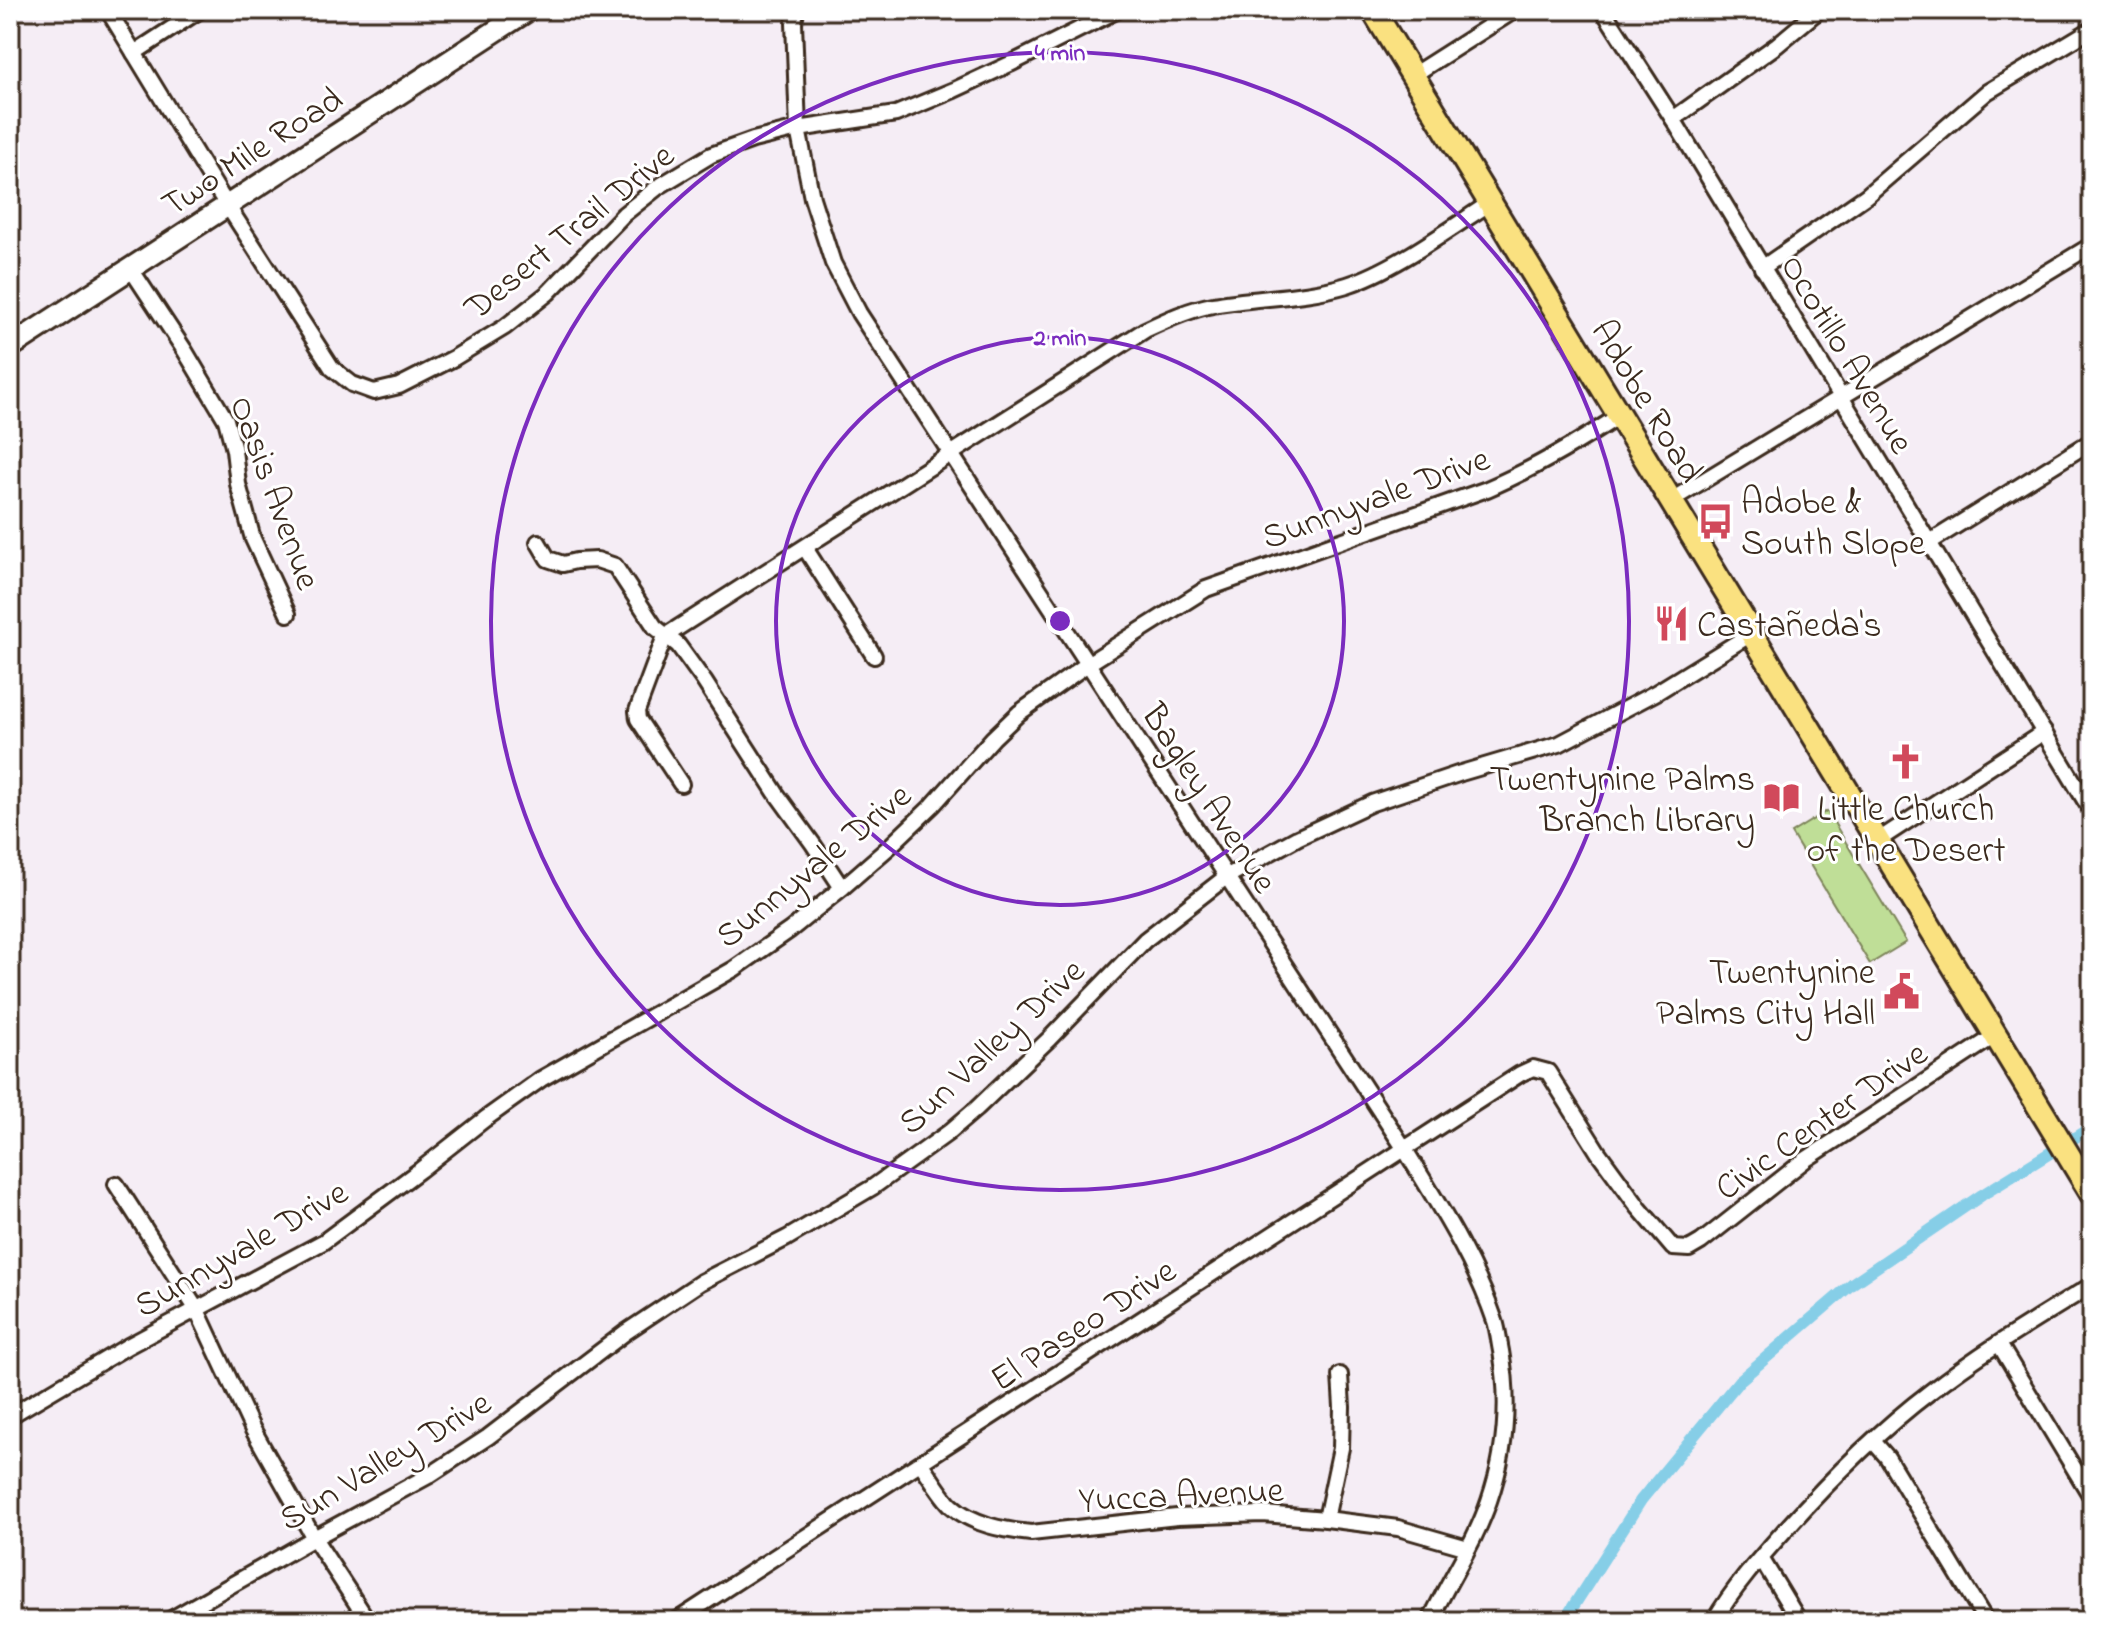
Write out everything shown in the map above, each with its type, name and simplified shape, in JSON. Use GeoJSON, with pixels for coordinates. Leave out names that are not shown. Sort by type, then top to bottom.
{"type":"FeatureCollection","features":[{"type":"Feature","properties":{"kind":"main road","name":"Two Mile Road"},"geometry":{"type":"LineString","coordinates":[[10,347],[528,10]]}},
{"type":"Feature","properties":{"kind":"main road","name":"Adobe Road"},"geometry":{"type":"LineString","coordinates":[[1373,10],[2092,1194]]}},
{"type":"Feature","properties":{"kind":"street"},"geometry":{"type":"LineString","coordinates":[[108,10],[228,206]]}},
{"type":"Feature","properties":{"kind":"street"},"geometry":{"type":"LineString","coordinates":[[134,53],[200,10]]}},
{"type":"Feature","properties":{"kind":"street","name":"Bagley Avenue"},"geometry":{"type":"LineString","coordinates":[[796,10],[798,129],[812,198],[833,263],[859,313],[1404,1148],[1471,1263],[1496,1322],[1505,1373],[1506,1427],[1499,1465],[1489,1503],[1430,1621]]}},
{"type":"Feature","properties":{"kind":"street","name":"Desert Trail Drive"},"geometry":{"type":"LineString","coordinates":[[228,206],[332,368],[352,384],[374,392],[399,386],[505,327],[548,293],[624,214],[658,187],[711,155],[798,129],[896,114],[1010,64],[1118,10]]}},
{"type":"Feature","properties":{"kind":"street"},"geometry":{"type":"LineString","coordinates":[[1413,75],[1515,10]]}},
{"type":"Feature","properties":{"kind":"street","name":"Ocotillo Avenue"},"geometry":{"type":"LineString","coordinates":[[1603,10],[1673,119],[2092,812]]}},
{"type":"Feature","properties":{"kind":"street"},"geometry":{"type":"LineString","coordinates":[[1673,119],[1777,45],[1819,10]]}},
{"type":"Feature","properties":{"kind":"street"},"geometry":{"type":"LineString","coordinates":[[1762,268],[1866,196],[1987,92],[2092,29]]}},
{"type":"Feature","properties":{"kind":"street"},"geometry":{"type":"LineString","coordinates":[[681,784],[638,719],[637,711],[665,636],[1145,330],[1211,305],[1320,291],[1371,276],[1490,203]]}},
{"type":"Feature","properties":{"kind":"street"},"geometry":{"type":"LineString","coordinates":[[1670,501],[2092,245]]}},
{"type":"Feature","properties":{"kind":"street","name":"Oasis Avenue"},"geometry":{"type":"LineString","coordinates":[[131,269],[226,420],[238,484],[253,539],[288,614]]}},
{"type":"Feature","properties":{"kind":"street","name":"Sunnyvale Drive"},"geometry":{"type":"LineString","coordinates":[[10,1416],[128,1346],[323,1242],[541,1079],[734,969],[842,888],[933,805],[1011,721],[1056,685],[1206,589],[1487,489],[1557,455],[1619,416]]}},
{"type":"Feature","properties":{"kind":"street"},"geometry":{"type":"LineString","coordinates":[[1930,542],[2092,441]]}},
{"type":"Feature","properties":{"kind":"street"},"geometry":{"type":"LineString","coordinates":[[538,542],[548,559],[563,564],[597,560],[615,566],[655,627],[678,645],[704,681],[842,888]]}},
{"type":"Feature","properties":{"kind":"street"},"geometry":{"type":"LineString","coordinates":[[805,548],[874,656]]}},
{"type":"Feature","properties":{"kind":"street","name":"Sun Valley Drive"},"geometry":{"type":"LineString","coordinates":[[168,1621],[430,1475],[488,1437],[626,1332],[701,1282],[827,1216],[885,1178],[976,1109],[1145,940],[1226,877],[1297,838],[1372,803],[1559,744],[1657,692],[1751,634]]}},
{"type":"Feature","properties":{"kind":"street"},"geometry":{"type":"LineString","coordinates":[[1877,841],[2044,732]]}},
{"type":"Feature","properties":{"kind":"street","name":"Civic Center Drive"},"geometry":{"type":"LineString","coordinates":[[1520,1074],[1533,1068],[1548,1072],[1598,1152],[1639,1208],[1666,1241],[1679,1250],[1689,1249],[1701,1242],[1805,1160],[1996,1035]]}},
{"type":"Feature","properties":{"kind":"street","name":"El Paseo Drive"},"geometry":{"type":"LineString","coordinates":[[676,1621],[1520,1074]]}},
{"type":"Feature","properties":{"kind":"street"},"geometry":{"type":"LineString","coordinates":[[116,1184],[197,1310],[252,1428],[314,1538],[368,1621]]}},
{"type":"Feature","properties":{"kind":"street"},"geometry":{"type":"LineString","coordinates":[[1714,1621],[1761,1558],[1820,1491],[1873,1441],[1929,1392],[2092,1285]]}},
{"type":"Feature","properties":{"kind":"street"},"geometry":{"type":"LineString","coordinates":[[1999,1344],[2092,1498]]}},
{"type":"Feature","properties":{"kind":"street"},"geometry":{"type":"LineString","coordinates":[[1326,1519],[1341,1448],[1340,1375]]}},
{"type":"Feature","properties":{"kind":"street"},"geometry":{"type":"LineString","coordinates":[[1873,1441],[1887,1457],[1986,1621]]}},
{"type":"Feature","properties":{"kind":"street","name":"Yucca Avenue"},"geometry":{"type":"LineString","coordinates":[[921,1464],[952,1506],[984,1525],[1007,1530],[1031,1533],[1140,1520],[1263,1514],[1398,1528],[1468,1548]]}},
{"type":"Feature","properties":{"kind":"street"},"geometry":{"type":"LineString","coordinates":[[1761,1558],[1799,1621]]}},
{"type":"Feature","properties":{"kind":"green space"},"geometry":{"type":"Polygon","coordinates":[[[1827,811],[1906,942],[1870,964],[1791,833],[1827,811]]]}},
{"type":"Feature","properties":{"kind":"waterway"},"geometry":{"type":"LineString","coordinates":[[1564,1621],[1641,1500],[1739,1381],[1853,1283],[1982,1195],[2092,1127]]}},
{"type":"Feature","properties":{"kind":"place","name":"Adobe & South Slope"},"geometry":{"type":"Point","coordinates":[1715,521]}},
{"type":"Feature","properties":{"kind":"place","name":"Castañeda's"},"geometry":{"type":"Point","coordinates":[1671,623]}},
{"type":"Feature","properties":{"kind":"place","name":"Little Church of the Desert"},"geometry":{"type":"Point","coordinates":[1906,762]}},
{"type":"Feature","properties":{"kind":"place","name":"Twentynine Palms Branch Library"},"geometry":{"type":"Point","coordinates":[1781,798]}},
{"type":"Feature","properties":{"kind":"place","name":"Twentynine Palms City Hall"},"geometry":{"type":"Point","coordinates":[1901,991]}}]}
